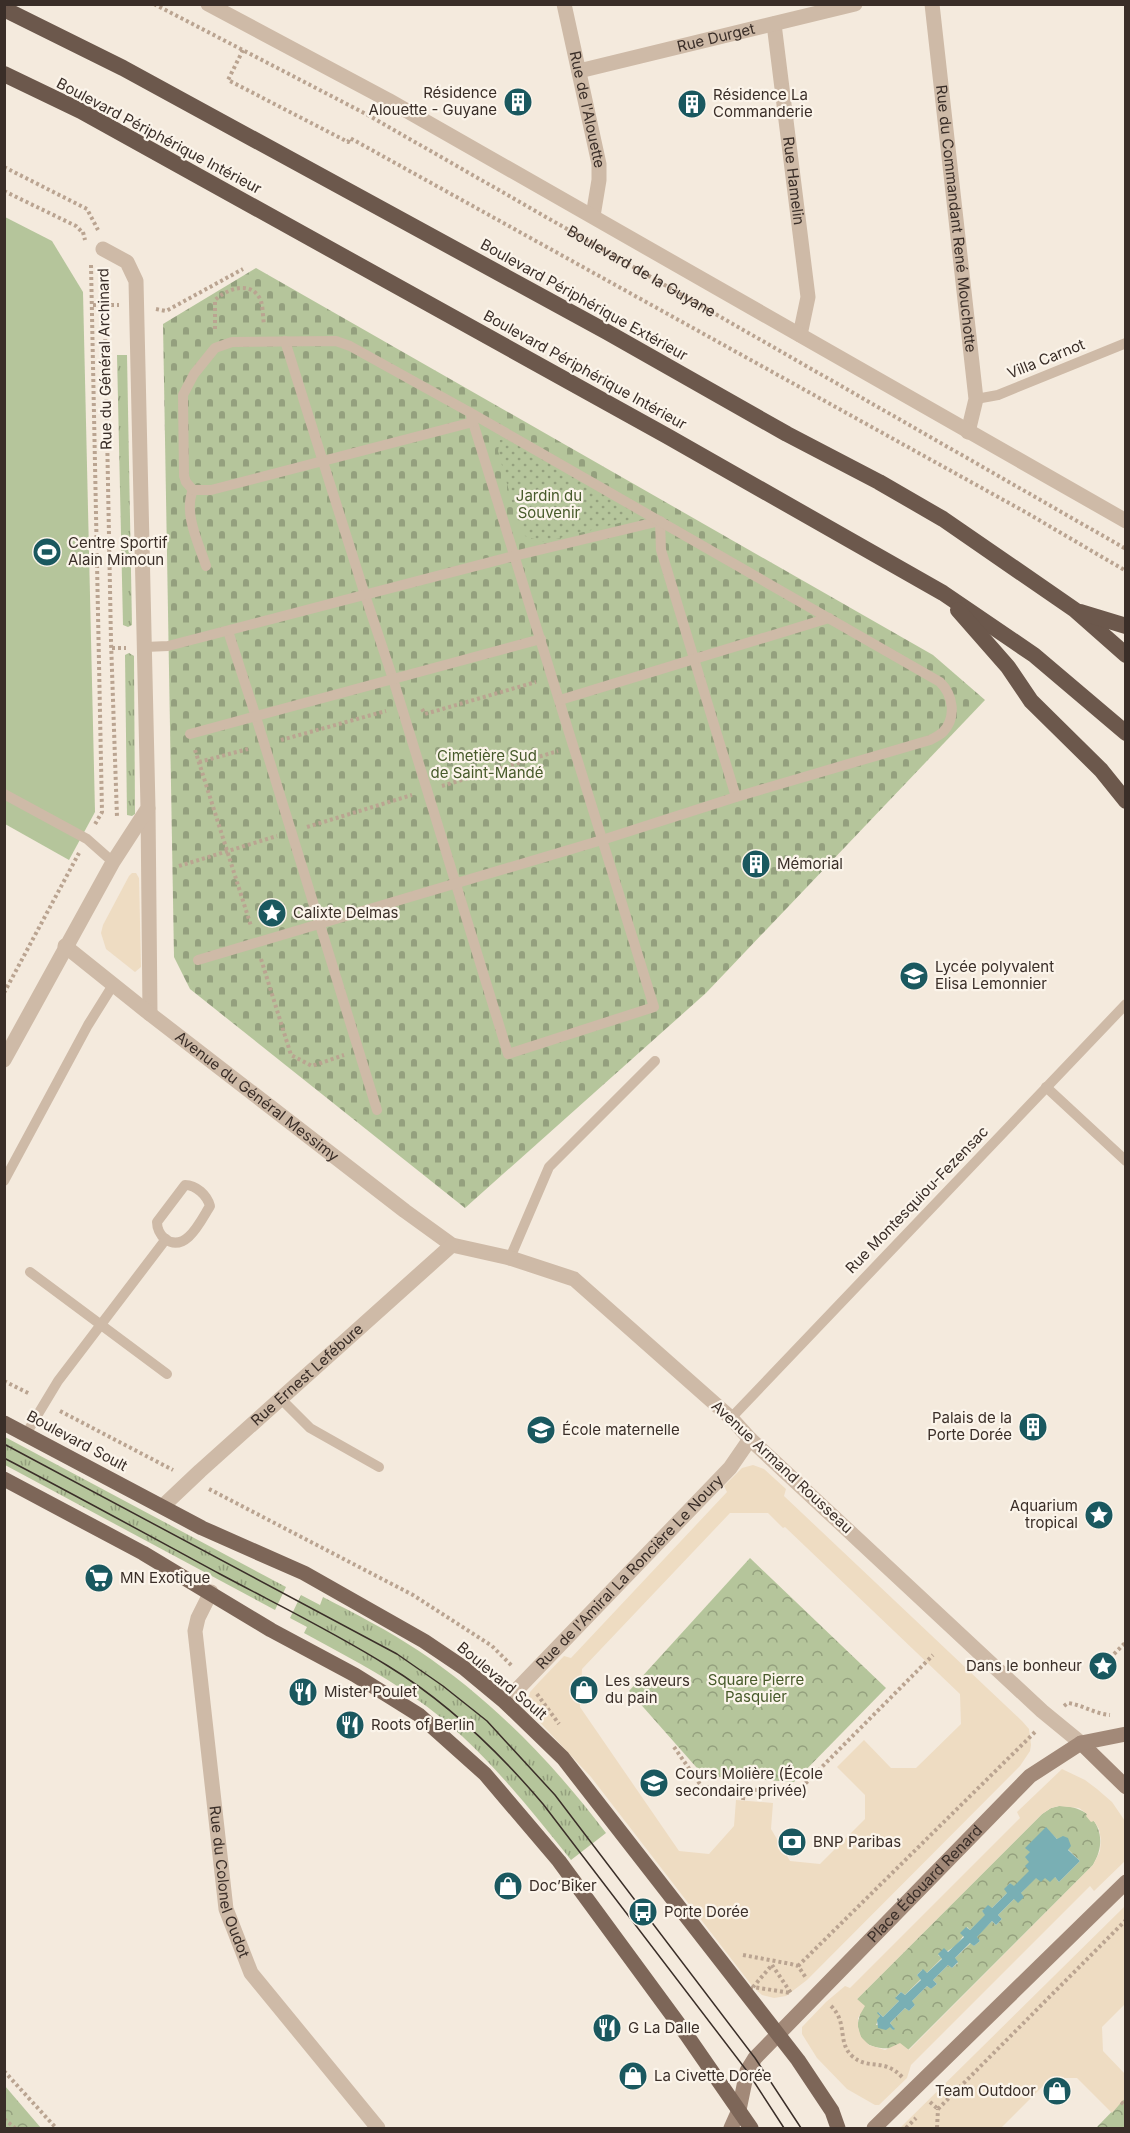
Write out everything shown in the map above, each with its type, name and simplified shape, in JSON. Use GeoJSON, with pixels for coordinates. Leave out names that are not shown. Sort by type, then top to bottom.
{"type":"FeatureCollection","features":[{"type":"Feature","properties":{"kind":"highway","name":"Boulevard Périphérique Extérieur"},"geometry":{"type":"LineString","coordinates":[[4,9],[123,68],[879,482],[943,519],[1075,610],[1125,655]]}},
{"type":"Feature","properties":{"kind":"highway","name":"Boulevard Périphérique Intérieur"},"geometry":{"type":"LineString","coordinates":[[4,74],[81,111],[646,424],[943,593],[1035,655],[1125,733]]}},
{"type":"Feature","properties":{"kind":"highway"},"geometry":{"type":"LineString","coordinates":[[943,593],[1008,668],[1031,701],[1101,770],[1125,801]]}},
{"type":"Feature","properties":{"kind":"highway"},"geometry":{"type":"LineString","coordinates":[[1075,610],[1125,626]]}},
{"type":"Feature","properties":{"kind":"main road","name":"Boulevard Soult"},"geometry":{"type":"LineString","coordinates":[[4,1423],[202,1528],[304,1573],[424,1641],[464,1668],[505,1702],[563,1758],[798,2060],[832,2111],[838,2128]]}},
{"type":"Feature","properties":{"kind":"main road"},"geometry":{"type":"LineString","coordinates":[[4,1479],[143,1553],[272,1630],[355,1674],[419,1715],[485,1774],[559,1861],[686,2034],[751,2128]]}},
{"type":"Feature","properties":{"kind":"main road","name":"Place Édouard Renard"},"geometry":{"type":"LineString","coordinates":[[731,2128],[739,2110],[747,2071],[755,2058],[1030,1776],[1082,1743],[1125,1734]]}},
{"type":"Feature","properties":{"kind":"main road"},"geometry":{"type":"LineString","coordinates":[[1082,1743],[1125,1787]]}},
{"type":"Feature","properties":{"kind":"main road"},"geometry":{"type":"LineString","coordinates":[[874,2128],[1125,1882]]}},
{"type":"Feature","properties":{"kind":"street","name":"Boulevard de la Guyane"},"geometry":{"type":"LineString","coordinates":[[208,4],[388,100],[1125,521]]}},
{"type":"Feature","properties":{"kind":"street","name":"Rue de l'Alouette"},"geometry":{"type":"LineString","coordinates":[[564,4],[599,164],[599,180],[592,216]]}},
{"type":"Feature","properties":{"kind":"street","name":"Rue Durget"},"geometry":{"type":"LineString","coordinates":[[579,71],[855,4]]}},
{"type":"Feature","properties":{"kind":"street","name":"Rue du Commandant René Mouchotte"},"geometry":{"type":"LineString","coordinates":[[932,4],[976,399],[968,432]]}},
{"type":"Feature","properties":{"kind":"street","name":"Rue Hamelin"},"geometry":{"type":"LineString","coordinates":[[774,24],[808,297],[800,335]]}},
{"type":"Feature","properties":{"kind":"street","name":"Rue du Général Archinard"},"geometry":{"type":"LineString","coordinates":[[94,253],[127,262],[136,281],[145,647],[150,1014]]}},
{"type":"Feature","properties":{"kind":"street"},"geometry":{"type":"LineString","coordinates":[[4,1060],[113,862],[148,808]]}},
{"type":"Feature","properties":{"kind":"street","name":"Avenue du Général Messimy"},"geometry":{"type":"LineString","coordinates":[[65,946],[150,1014],[452,1245]]}},
{"type":"Feature","properties":{"kind":"street","name":"Avenue Armand Rousseau"},"geometry":{"type":"LineString","coordinates":[[452,1245],[510,1258],[574,1280],[731,1418],[750,1439],[1042,1711],[1082,1743]]}},
{"type":"Feature","properties":{"kind":"street","name":"Rue Ernest Lefébure"},"geometry":{"type":"LineString","coordinates":[[163,1506],[452,1245]]}},
{"type":"Feature","properties":{"kind":"street","name":"Rue de l'Amiral La Roncière Le Noury"},"geometry":{"type":"LineString","coordinates":[[505,1702],[730,1468],[750,1439]]}},
{"type":"Feature","properties":{"kind":"street","name":"Rue du Colonel Oudot"},"geometry":{"type":"LineString","coordinates":[[211,1592],[198,1618],[195,1631],[226,1909],[251,1973],[378,2128]]}},
{"type":"Feature","properties":{"kind":"lane"},"geometry":{"type":"LineString","coordinates":[[198,960],[930,740],[942,732],[950,720],[952,705],[947,689],[940,682],[350,346],[322,340],[232,342],[215,348],[194,374],[183,395],[184,476],[193,490],[211,490],[472,417]]}},
{"type":"Feature","properties":{"kind":"lane"},"geometry":{"type":"LineString","coordinates":[[285,341],[402,706],[508,1054],[654,1007],[472,417]]}},
{"type":"Feature","properties":{"kind":"lane","name":"Villa Carnot"},"geometry":{"type":"LineString","coordinates":[[976,399],[998,395],[1125,343]]}},
{"type":"Feature","properties":{"kind":"lane"},"geometry":{"type":"LineString","coordinates":[[193,490],[190,506],[191,517],[206,566]]}},
{"type":"Feature","properties":{"kind":"lane"},"geometry":{"type":"LineString","coordinates":[[145,647],[168,646],[514,555],[660,521]]}},
{"type":"Feature","properties":{"kind":"lane"},"geometry":{"type":"LineString","coordinates":[[660,521],[661,550],[736,797]]}},
{"type":"Feature","properties":{"kind":"lane"},"geometry":{"type":"LineString","coordinates":[[560,700],[829,618]]}},
{"type":"Feature","properties":{"kind":"lane"},"geometry":{"type":"LineString","coordinates":[[228,631],[377,1110]]}},
{"type":"Feature","properties":{"kind":"lane"},"geometry":{"type":"LineString","coordinates":[[190,734],[541,639]]}},
{"type":"Feature","properties":{"kind":"lane"},"geometry":{"type":"LineString","coordinates":[[4,794],[87,839],[113,862]]}},
{"type":"Feature","properties":{"kind":"lane"},"geometry":{"type":"LineString","coordinates":[[4,1181],[88,1025],[113,985]]}},
{"type":"Feature","properties":{"kind":"lane","name":"Rue Montesquiou-Fezensac"},"geometry":{"type":"LineString","coordinates":[[731,1418],[1125,1004]]}},
{"type":"Feature","properties":{"kind":"lane"},"geometry":{"type":"LineString","coordinates":[[510,1258],[549,1167],[655,1061]]}},
{"type":"Feature","properties":{"kind":"lane"},"geometry":{"type":"LineString","coordinates":[[1046,1087],[1125,1161]]}},
{"type":"Feature","properties":{"kind":"lane"},"geometry":{"type":"LineString","coordinates":[[184,1185],[191,1185],[207,1197],[210,1206],[186,1241],[177,1243],[165,1239],[157,1229],[157,1222],[184,1185]]}},
{"type":"Feature","properties":{"kind":"lane"},"geometry":{"type":"LineString","coordinates":[[26,1434],[58,1381],[165,1239]]}},
{"type":"Feature","properties":{"kind":"lane"},"geometry":{"type":"LineString","coordinates":[[30,1272],[167,1374]]}},
{"type":"Feature","properties":{"kind":"lane"},"geometry":{"type":"LineString","coordinates":[[280,1398],[310,1428],[379,1467]]}},
{"type":"Feature","properties":{"kind":"path","name":"Boulevard de la Guyane"},"geometry":{"type":"LineString","coordinates":[[154,4],[366,114],[1125,549]]}},
{"type":"Feature","properties":{"kind":"path"},"geometry":{"type":"LineString","coordinates":[[243,51],[254,28]]}},
{"type":"Feature","properties":{"kind":"path","name":"Boulevard de la Guyane"},"geometry":{"type":"LineString","coordinates":[[243,51],[228,80],[348,142],[350,138],[371,149],[996,496],[1125,571]]}},
{"type":"Feature","properties":{"kind":"path"},"geometry":{"type":"LineString","coordinates":[[4,167],[87,209],[97,226],[94,253]]}},
{"type":"Feature","properties":{"kind":"path"},"geometry":{"type":"LineString","coordinates":[[4,191],[76,226],[83,232],[94,253]]}},
{"type":"Feature","properties":{"kind":"path","name":"Rue du Général Archinard"},"geometry":{"type":"LineString","coordinates":[[83,232],[94,253],[105,304],[117,823]]}},
{"type":"Feature","properties":{"kind":"path","name":"Rue du Général Archinard"},"geometry":{"type":"LineString","coordinates":[[4,993],[102,812],[94,253]]}},
{"type":"Feature","properties":{"kind":"path"},"geometry":{"type":"LineString","coordinates":[[93,305],[136,305],[166,310],[243,269]]}},
{"type":"Feature","properties":{"kind":"path"},"geometry":{"type":"LineString","coordinates":[[215,348],[215,300],[225,291],[240,288],[253,290],[261,300],[267,341]]}},
{"type":"Feature","properties":{"kind":"path"},"geometry":{"type":"LineString","coordinates":[[199,762],[417,702],[425,714],[553,677]]}},
{"type":"Feature","properties":{"kind":"path"},"geometry":{"type":"LineString","coordinates":[[179,866],[573,746]]}},
{"type":"Feature","properties":{"kind":"path"},"geometry":{"type":"LineString","coordinates":[[1114,1654],[1125,1642]]}},
{"type":"Feature","properties":{"kind":"path"},"geometry":{"type":"LineString","coordinates":[[674,1747],[702,1787],[797,1792],[933,1655]]}},
{"type":"Feature","properties":{"kind":"path"},"geometry":{"type":"LineString","coordinates":[[1065,1705],[1076,1704],[1103,1715],[1116,1715]]}},
{"type":"Feature","properties":{"kind":"path","name":"Place Édouard Renard"},"geometry":{"type":"LineString","coordinates":[[807,1980],[798,1966],[1030,1736]]}},
{"type":"Feature","properties":{"kind":"path"},"geometry":{"type":"LineString","coordinates":[[743,1800],[744,1789]]}},
{"type":"Feature","properties":{"kind":"path"},"geometry":{"type":"LineString","coordinates":[[937,2128],[938,2109],[1125,1920]]}},
{"type":"Feature","properties":{"kind":"path"},"geometry":{"type":"LineString","coordinates":[[772,1965],[791,1993],[763,1989],[753,1987],[772,1965]]}},
{"type":"Feature","properties":{"kind":"path"},"geometry":{"type":"LineString","coordinates":[[826,2002],[840,2015],[843,2041],[850,2054],[866,2064],[886,2065],[904,2079]]}},
{"type":"Feature","properties":{"kind":"path"},"geometry":{"type":"LineString","coordinates":[[4,2071],[56,2128]]}},
{"type":"Feature","properties":{"kind":"path"},"geometry":{"type":"LineString","coordinates":[[1121,2102],[1125,2106]]}},
{"type":"Feature","properties":{"kind":"path"},"geometry":{"type":"LineString","coordinates":[[931,2103],[938,2109]]}},
{"type":"Feature","properties":{"kind":"path"},"geometry":{"type":"LineString","coordinates":[[4,2119],[15,2128]]}},
{"type":"Feature","properties":{"kind":"green space","name":"Centre Sportif Alain Mimoun"},"geometry":{"type":"Polygon","coordinates":[[[5,217],[52,241],[83,292],[95,812],[69,860],[5,824],[5,217]]]}},
{"type":"Feature","properties":{"kind":"green space","name":"Cimetière Sud de Saint-Mandé"},"geometry":{"type":"Polygon","coordinates":[[[256,268],[933,655],[985,700],[706,993],[465,1208],[190,989],[174,957],[163,324],[256,268]]]}},
{"type":"Feature","properties":{"kind":"green space"},"geometry":{"type":"Polygon","coordinates":[[[117,355],[127,355],[132,625],[128,627],[123,625],[117,355]]]}},
{"type":"Feature","properties":{"kind":"green space","name":"Jardin du Souvenir"},"geometry":{"type":"Polygon","coordinates":[[[505,439],[630,509],[633,514],[631,520],[544,542],[525,536],[519,527],[498,451],[500,440],[505,439]]]}},
{"type":"Feature","properties":{"kind":"green space"},"geometry":{"type":"Polygon","coordinates":[[[129,653],[134,656],[135,814],[132,816],[127,815],[125,655],[129,653]]]}},
{"type":"Feature","properties":{"kind":"green space"},"geometry":{"type":"Polygon","coordinates":[[[5,1437],[286,1587],[275,1610],[5,1465],[5,1437]]]}},
{"type":"Feature","properties":{"kind":"green space","name":"Square Pierre Pasquier"},"geometry":{"type":"Polygon","coordinates":[[[750,1558],[886,1688],[794,1782],[704,1776],[629,1691],[750,1558]]]}},
{"type":"Feature","properties":{"kind":"green space"},"geometry":{"type":"Polygon","coordinates":[[[301,1595],[320,1605],[323,1597],[372,1623],[419,1651],[472,1690],[543,1758],[606,1833],[571,1860],[499,1773],[438,1715],[388,1680],[304,1633],[307,1627],[290,1618],[301,1595]]]}},
{"type":"Feature","properties":{"kind":"green space"},"geometry":{"type":"Polygon","coordinates":[[[1071,1807],[1090,1816],[1096,1824],[1100,1843],[1093,1865],[908,2050],[877,2048],[865,2042],[860,2036],[858,2027],[860,2013],[857,1999],[1042,1814],[1051,1808],[1071,1807]],[[1050,1832],[1030,1852],[1030,1871],[1014,1887],[1010,1883],[1005,1889],[1008,1892],[992,1908],[982,1911],[986,1915],[970,1930],[967,1927],[963,1937],[956,1945],[938,1955],[942,1958],[927,1973],[922,1970],[917,1975],[921,1979],[905,1995],[901,1992],[896,1997],[899,2001],[883,2017],[878,2012],[880,2016],[876,2025],[890,2026],[893,2030],[890,2023],[905,2008],[909,2011],[915,2005],[911,2002],[927,1986],[931,1989],[937,1984],[933,1980],[948,1965],[952,1968],[958,1963],[954,1959],[971,1943],[974,1946],[980,1941],[976,1937],[992,1921],[996,1925],[1002,1919],[998,1915],[1014,1899],[1023,1897],[1020,1894],[1036,1877],[1055,1877],[1059,1882],[1080,1861],[1050,1832]]]}},
{"type":"Feature","properties":{"kind":"green space"},"geometry":{"type":"Polygon","coordinates":[[[5,2086],[41,2128],[5,2128],[5,2086]]]}},
{"type":"Feature","properties":{"kind":"green space"},"geometry":{"type":"Polygon","coordinates":[[[1125,2098],[1125,2128],[1096,2128],[1125,2098]]]}},
{"type":"Feature","properties":{"kind":"shaded area"},"geometry":{"type":"Polygon","coordinates":[[[132,873],[136,873],[139,878],[141,967],[135,972],[106,949],[101,933],[103,925],[132,873]]]}},
{"type":"Feature","properties":{"kind":"shaded area"},"geometry":{"type":"Polygon","coordinates":[[[753,1465],[764,1469],[786,1489],[784,1496],[1022,1721],[1029,1729],[1031,1745],[1030,1751],[1020,1766],[807,1980],[786,1996],[774,1998],[762,1995],[753,1987],[591,1777],[534,1716],[528,1701],[530,1692],[540,1681],[564,1656],[571,1658],[727,1492],[724,1486],[742,1468],[753,1465]],[[730,1513],[582,1669],[580,1707],[679,1851],[709,1854],[734,1826],[736,1800],[773,1803],[771,1829],[790,1861],[820,1864],[865,1819],[865,1795],[837,1767],[864,1740],[891,1768],[916,1768],[961,1724],[960,1694],[768,1513],[730,1513]]]}},
{"type":"Feature","properties":{"kind":"shaded area"},"geometry":{"type":"Polygon","coordinates":[[[1062,1769],[1085,1780],[1112,1802],[1125,1821],[1125,1861],[1094,1891],[1090,1886],[911,2065],[907,2078],[879,2105],[875,2105],[847,2089],[817,2058],[802,2034],[802,2027],[845,1986],[850,1988],[1020,1818],[1017,1812],[1062,1769]],[[1059,1806],[1042,1814],[857,1999],[865,2006],[858,2018],[858,2027],[861,2037],[869,2045],[885,2050],[900,2043],[909,2050],[1093,1865],[1100,1851],[1099,1829],[1094,1821],[1091,1822],[1087,1814],[1079,1808],[1059,1806]]]}},
{"type":"Feature","properties":{"kind":"shaded area"},"geometry":{"type":"Polygon","coordinates":[[[1125,1906],[1125,2004],[1102,2027],[1103,2051],[1125,2074],[1125,2098],[1112,2113],[1077,2078],[1051,2078],[1001,2128],[900,2128],[1125,1906]]]}},
{"type":"Feature","properties":{"kind":"water"},"geometry":{"type":"Polygon","coordinates":[[[1046,1827],[1057,1839],[1063,1836],[1068,1838],[1071,1846],[1068,1850],[1080,1861],[1059,1882],[1055,1877],[1050,1882],[1045,1878],[1041,1882],[1036,1878],[1021,1893],[1024,1897],[1018,1903],[1014,1899],[998,1915],[1002,1919],[996,1925],[992,1921],[977,1937],[980,1941],[974,1946],[970,1943],[955,1958],[958,1962],[952,1968],[948,1965],[933,1980],[937,1984],[931,1989],[927,1986],[912,2001],[915,2005],[909,2011],[905,2008],[890,2023],[895,2029],[878,2028],[877,2020],[880,2016],[877,2013],[883,2017],[899,2001],[895,1998],[901,1992],[905,1995],[921,1980],[917,1975],[923,1969],[927,1973],[942,1959],[938,1954],[944,1948],[948,1952],[964,1937],[960,1933],[966,1927],[970,1930],[985,1915],[982,1911],[988,1905],[992,1908],[1007,1893],[1004,1889],[1010,1883],[1014,1886],[1029,1871],[1025,1866],[1029,1862],[1025,1857],[1030,1852],[1025,1848],[1046,1827]]]}},
{"type":"Feature","properties":{"kind":"tram line"},"geometry":{"type":"LineString","coordinates":[[4,1444],[397,1654],[443,1686],[487,1721],[555,1795],[755,2058],[801,2128]]}},
{"type":"Feature","properties":{"kind":"tram line"},"geometry":{"type":"LineString","coordinates":[[4,1458],[347,1642],[410,1680],[471,1729],[543,1804],[747,2071],[784,2128]]}},
{"type":"Feature","properties":{"kind":"place","name":"Résidence Alouette - Guyane"},"geometry":{"type":"Point","coordinates":[518,102]}},
{"type":"Feature","properties":{"kind":"place","name":"Résidence La Commanderie"},"geometry":{"type":"Point","coordinates":[692,104]}},
{"type":"Feature","properties":{"kind":"place","name":"Centre Sportif Alain Mimoun"},"geometry":{"type":"Point","coordinates":[47,552]}},
{"type":"Feature","properties":{"kind":"place","name":"Mémorial"},"geometry":{"type":"Point","coordinates":[756,864]}},
{"type":"Feature","properties":{"kind":"place","name":"Calixte Delmas"},"geometry":{"type":"Point","coordinates":[272,913]}},
{"type":"Feature","properties":{"kind":"place","name":"Lycée polyvalent Elisa Lemonnier"},"geometry":{"type":"Point","coordinates":[914,976]}},
{"type":"Feature","properties":{"kind":"place","name":"Palais de la Porte Dorée"},"geometry":{"type":"Point","coordinates":[1033,1427]}},
{"type":"Feature","properties":{"kind":"place","name":"École maternelle"},"geometry":{"type":"Point","coordinates":[541,1430]}},
{"type":"Feature","properties":{"kind":"place","name":"Aquarium tropical"},"geometry":{"type":"Point","coordinates":[1099,1515]}},
{"type":"Feature","properties":{"kind":"place","name":"MN Exotique"},"geometry":{"type":"Point","coordinates":[99,1578]}},
{"type":"Feature","properties":{"kind":"place","name":"Dans le bonheur"},"geometry":{"type":"Point","coordinates":[1103,1666]}},
{"type":"Feature","properties":{"kind":"place","name":"Les saveurs du pain"},"geometry":{"type":"Point","coordinates":[584,1690]}},
{"type":"Feature","properties":{"kind":"place","name":"Mister Poulet"},"geometry":{"type":"Point","coordinates":[303,1692]}},
{"type":"Feature","properties":{"kind":"place","name":"Roots of Berlin"},"geometry":{"type":"Point","coordinates":[350,1725]}},
{"type":"Feature","properties":{"kind":"place","name":"Cours Molière (École secondaire privée)"},"geometry":{"type":"Point","coordinates":[654,1783]}},
{"type":"Feature","properties":{"kind":"place","name":"BNP Paribas"},"geometry":{"type":"Point","coordinates":[792,1842]}},
{"type":"Feature","properties":{"kind":"place","name":"Doc’Biker"},"geometry":{"type":"Point","coordinates":[508,1886]}},
{"type":"Feature","properties":{"kind":"place","name":"Porte Dorée"},"geometry":{"type":"Point","coordinates":[643,1912]}},
{"type":"Feature","properties":{"kind":"place","name":"G La Dalle"},"geometry":{"type":"Point","coordinates":[607,2028]}},
{"type":"Feature","properties":{"kind":"place","name":"La Civette Dorée"},"geometry":{"type":"Point","coordinates":[633,2076]}},
{"type":"Feature","properties":{"kind":"place","name":"Team Outdoor"},"geometry":{"type":"Point","coordinates":[1057,2091]}}]}
